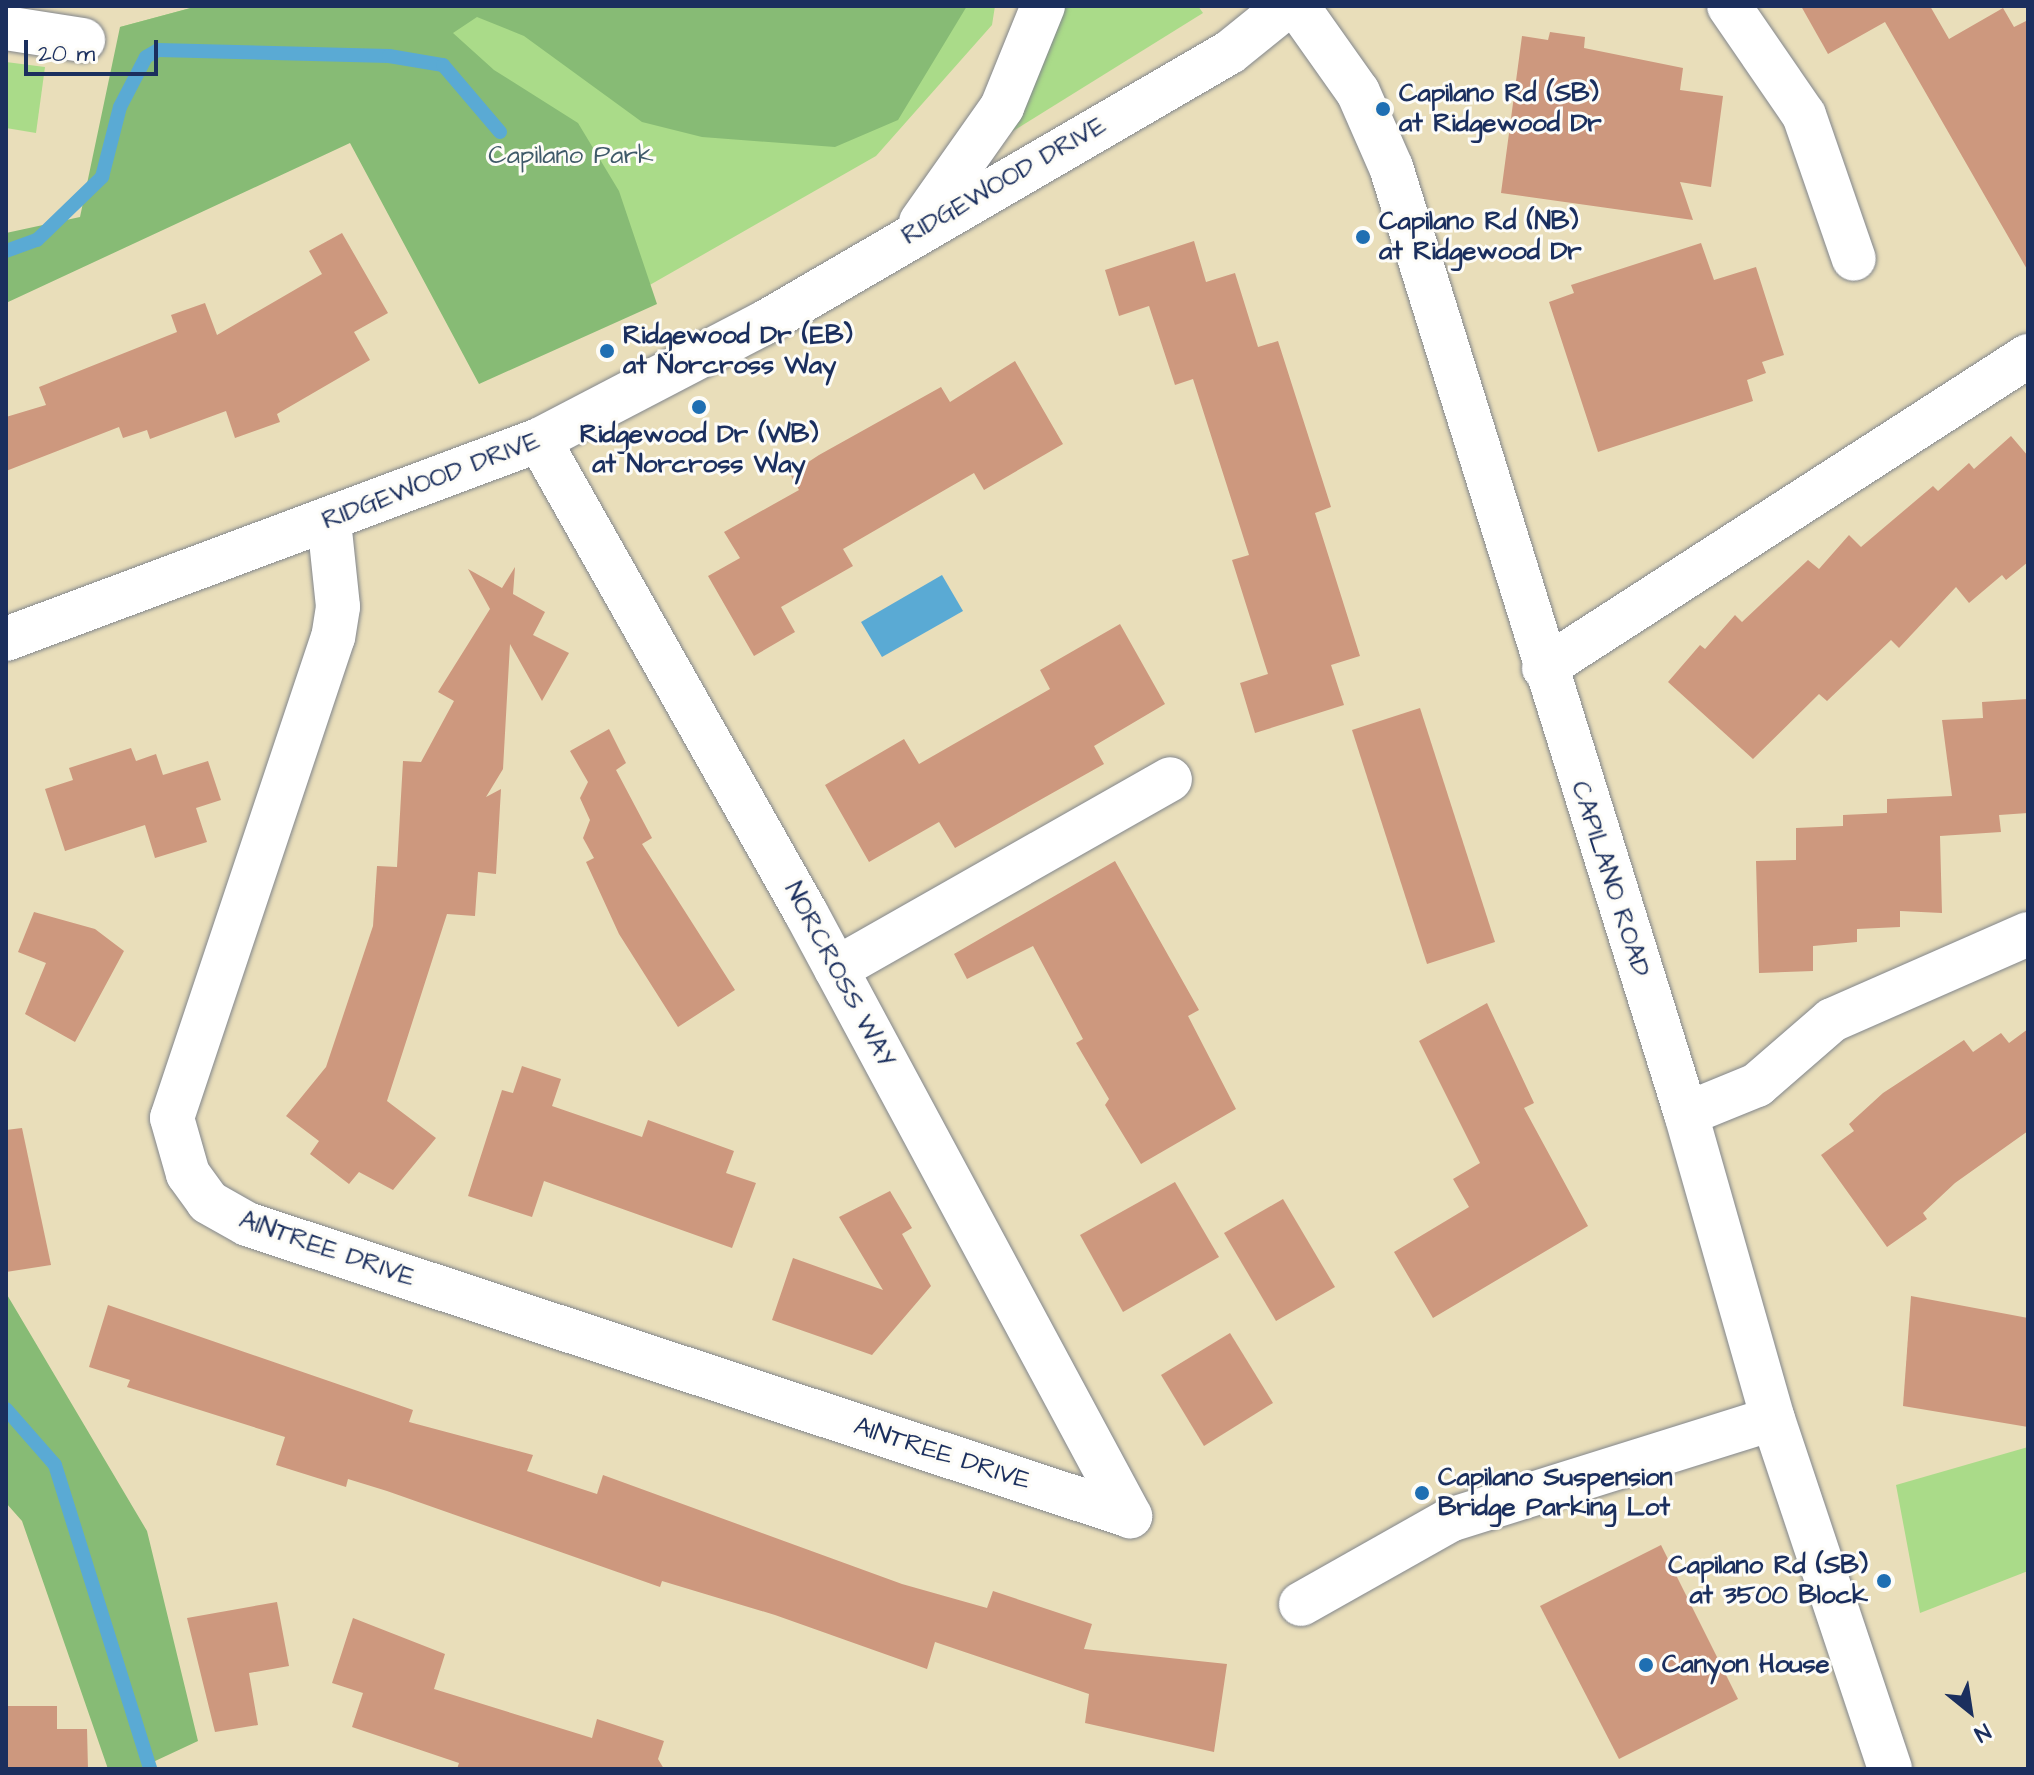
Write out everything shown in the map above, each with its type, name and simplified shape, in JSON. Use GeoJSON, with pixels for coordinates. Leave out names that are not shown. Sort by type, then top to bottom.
{"type":"FeatureCollection","features":[{"type":"Feature","properties":{"kind":"main road"},"geometry":{"type":"LineString","coordinates":[[912,234],[1002,107],[1043,6]]}},
{"type":"Feature","properties":{"kind":"main road","name":"RIDGEWOOD DRIVE"},"geometry":{"type":"LineString","coordinates":[[6,639],[329,521],[539,440],[764,323],[912,234],[1230,52],[1287,6]]}},
{"type":"Feature","properties":{"kind":"main road","name":"CAPILANO ROAD"},"geometry":{"type":"LineString","coordinates":[[1297,6],[1358,92],[1391,167],[1544,668],[1686,1114],[1773,1419],[1890,1769]]}},
{"type":"Feature","properties":{"kind":"main road"},"geometry":{"type":"LineString","coordinates":[[1729,6],[1804,115],[1854,259]]}},
{"type":"Feature","properties":{"kind":"main road"},"geometry":{"type":"LineString","coordinates":[[6,28],[83,40]]}},
{"type":"Feature","properties":{"kind":"main road"},"geometry":{"type":"LineString","coordinates":[[1544,668],[2028,356]]}},
{"type":"Feature","properties":{"kind":"main road","name":"NORCROSS WAY"},"geometry":{"type":"LineString","coordinates":[[539,440],[836,969],[1130,1516]]}},
{"type":"Feature","properties":{"kind":"main road","name":"AINTREE DRIVE"},"geometry":{"type":"LineString","coordinates":[[329,521],[338,607],[333,637],[172,1118],[176,1148],[208,1202],[247,1224],[1130,1516]]}},
{"type":"Feature","properties":{"kind":"main road"},"geometry":{"type":"LineString","coordinates":[[836,969],[1170,779]]}},
{"type":"Feature","properties":{"kind":"main road"},"geometry":{"type":"LineString","coordinates":[[1686,1114],[1757,1085],[1832,1020],[2028,934]]}},
{"type":"Feature","properties":{"kind":"main road"},"geometry":{"type":"LineString","coordinates":[[1301,1604],[1450,1520],[1773,1419]]}},
{"type":"Feature","properties":{"kind":"green space","name":"Capilano Park"},"geometry":{"type":"Polygon","coordinates":[[[198,6],[995,6],[992,25],[876,156],[541,347],[349,141],[120,27],[198,6]]]}},
{"type":"Feature","properties":{"kind":"green space","name":"Capilano Park"},"geometry":{"type":"Polygon","coordinates":[[[198,6],[967,6],[898,120],[835,147],[702,137],[642,122],[524,36],[477,17],[453,33],[494,70],[578,123],[619,191],[657,304],[479,384],[350,143],[6,303],[6,233],[80,217],[120,27],[198,6]]]}},
{"type":"Feature","properties":{"kind":"green space"},"geometry":{"type":"Polygon","coordinates":[[[1052,6],[1198,6],[1203,13],[989,146],[1052,6]]]}},
{"type":"Feature","properties":{"kind":"green space"},"geometry":{"type":"Polygon","coordinates":[[[6,62],[45,67],[36,133],[6,128],[6,62]]]}},
{"type":"Feature","properties":{"kind":"green space"},"geometry":{"type":"Polygon","coordinates":[[[6,1293],[147,1531],[198,1741],[138,1769],[108,1769],[22,1521],[6,1503],[6,1293]]]}},
{"type":"Feature","properties":{"kind":"green space"},"geometry":{"type":"Polygon","coordinates":[[[2028,1447],[2028,1571],[1920,1613],[1896,1485],[2028,1447]]]}},
{"type":"Feature","properties":{"kind":"water"},"geometry":{"type":"Polygon","coordinates":[[[942,575],[963,611],[882,657],[861,622],[942,575]]]}},
{"type":"Feature","properties":{"kind":"building"},"geometry":{"type":"Polygon","coordinates":[[[1801,6],[1930,6],[1949,39],[2003,8],[2014,27],[2028,20],[2028,271],[1885,22],[1828,54],[1801,6]]]}},
{"type":"Feature","properties":{"kind":"building"},"geometry":{"type":"Polygon","coordinates":[[[1550,32],[1585,37],[1584,48],[1683,68],[1680,90],[1723,96],[1711,187],[1680,182],[1693,220],[1501,193],[1522,36],[1548,40],[1550,32]]]}},
{"type":"Feature","properties":{"kind":"building"},"geometry":{"type":"Polygon","coordinates":[[[342,233],[388,313],[354,332],[370,360],[277,414],[280,422],[235,438],[226,411],[150,439],[147,430],[123,438],[119,427],[6,471],[6,417],[46,405],[39,387],[177,332],[171,315],[205,303],[217,335],[322,274],[309,251],[342,233]]]}},
{"type":"Feature","properties":{"kind":"building"},"geometry":{"type":"Polygon","coordinates":[[[1194,241],[1206,282],[1235,273],[1258,347],[1278,341],[1331,507],[1315,513],[1360,656],[1331,665],[1344,705],[1255,733],[1240,683],[1268,674],[1232,560],[1249,555],[1193,379],[1175,385],[1149,306],[1119,316],[1105,270],[1194,241]]]}},
{"type":"Feature","properties":{"kind":"building"},"geometry":{"type":"Polygon","coordinates":[[[1701,243],[1714,280],[1756,267],[1784,355],[1762,362],[1766,373],[1747,380],[1753,401],[1598,452],[1549,302],[1574,293],[1571,285],[1701,243]]]}},
{"type":"Feature","properties":{"kind":"building"},"geometry":{"type":"Polygon","coordinates":[[[1015,361],[1063,444],[984,490],[974,473],[843,549],[853,566],[781,607],[795,632],[754,656],[708,576],[740,558],[724,532],[799,490],[790,474],[819,455],[941,387],[950,402],[1015,361]]]}},
{"type":"Feature","properties":{"kind":"building"},"geometry":{"type":"Polygon","coordinates":[[[2011,436],[2028,456],[2028,562],[2006,580],[2002,575],[1969,603],[1956,587],[1899,648],[1891,640],[1827,701],[1819,694],[1753,759],[1668,682],[1700,645],[1705,649],[1735,615],[1742,622],[1808,560],[1819,569],[1849,535],[1861,547],[1933,486],[1938,491],[1969,463],[1974,469],[2011,436]]]}},
{"type":"Feature","properties":{"kind":"building"},"geometry":{"type":"Polygon","coordinates":[[[515,567],[513,594],[545,612],[533,635],[569,653],[542,701],[510,644],[503,769],[486,797],[501,789],[496,874],[478,872],[475,916],[447,914],[387,1101],[436,1138],[393,1190],[359,1172],[349,1184],[310,1154],[319,1141],[286,1116],[326,1067],[373,926],[377,866],[397,867],[403,761],[421,762],[454,701],[438,692],[490,609],[468,569],[502,588],[515,567]]]}},
{"type":"Feature","properties":{"kind":"building"},"geometry":{"type":"Polygon","coordinates":[[[1120,624],[1165,704],[1094,746],[1104,764],[955,848],[939,822],[869,862],[825,785],[904,739],[919,764],[1050,689],[1040,670],[1120,624]]]}},
{"type":"Feature","properties":{"kind":"building"},"geometry":{"type":"Polygon","coordinates":[[[2028,699],[2028,813],[1999,815],[2001,832],[1940,836],[1942,913],[1900,911],[1900,927],[1857,929],[1857,942],[1813,946],[1813,971],[1759,973],[1756,861],[1796,860],[1796,828],[1843,826],[1843,815],[1887,813],[1887,799],[1952,796],[1942,720],[1983,718],[1982,702],[2028,699]]]}},
{"type":"Feature","properties":{"kind":"building"},"geometry":{"type":"Polygon","coordinates":[[[1420,708],[1495,942],[1427,964],[1352,730],[1420,708]]]}},
{"type":"Feature","properties":{"kind":"building"},"geometry":{"type":"Polygon","coordinates":[[[609,729],[626,763],[616,770],[652,838],[642,844],[735,990],[678,1027],[619,934],[586,862],[594,858],[583,838],[590,820],[580,798],[588,782],[570,751],[609,729]]]}},
{"type":"Feature","properties":{"kind":"building"},"geometry":{"type":"Polygon","coordinates":[[[131,748],[136,761],[156,754],[163,775],[208,761],[221,800],[196,808],[207,842],[155,858],[145,825],[65,851],[45,789],[73,780],[69,768],[131,748]]]}},
{"type":"Feature","properties":{"kind":"building"},"geometry":{"type":"Polygon","coordinates":[[[1115,861],[1199,1010],[1188,1016],[1236,1109],[1141,1164],[1105,1105],[1109,1099],[1076,1043],[1083,1039],[1033,946],[967,979],[954,954],[1115,861]]]}},
{"type":"Feature","properties":{"kind":"building"},"geometry":{"type":"Polygon","coordinates":[[[34,912],[95,929],[124,951],[75,1042],[25,1014],[46,963],[18,952],[34,912]]]}},
{"type":"Feature","properties":{"kind":"building"},"geometry":{"type":"Polygon","coordinates":[[[1487,1003],[1534,1103],[1524,1108],[1588,1226],[1433,1318],[1394,1252],[1469,1207],[1453,1179],[1480,1163],[1419,1041],[1487,1003]]]}},
{"type":"Feature","properties":{"kind":"building"},"geometry":{"type":"Polygon","coordinates":[[[2028,1029],[2028,1131],[1955,1183],[1923,1213],[1927,1219],[1887,1247],[1821,1155],[1854,1131],[1849,1124],[1883,1093],[1964,1040],[1973,1052],[2001,1033],[2009,1043],[2028,1029]]]}},
{"type":"Feature","properties":{"kind":"building"},"geometry":{"type":"Polygon","coordinates":[[[522,1066],[561,1079],[552,1106],[642,1137],[648,1120],[734,1151],[726,1173],[756,1183],[732,1248],[544,1181],[532,1217],[468,1196],[502,1090],[513,1093],[522,1066]]]}},
{"type":"Feature","properties":{"kind":"building"},"geometry":{"type":"Polygon","coordinates":[[[22,1128],[51,1265],[6,1272],[6,1130],[22,1128]]]}},
{"type":"Feature","properties":{"kind":"building"},"geometry":{"type":"Polygon","coordinates":[[[1175,1182],[1219,1257],[1123,1312],[1080,1235],[1175,1182]]]}},
{"type":"Feature","properties":{"kind":"building"},"geometry":{"type":"Polygon","coordinates":[[[890,1191],[912,1228],[902,1234],[931,1286],[872,1355],[772,1320],[793,1258],[883,1290],[839,1217],[890,1191]]]}},
{"type":"Feature","properties":{"kind":"building"},"geometry":{"type":"Polygon","coordinates":[[[1283,1199],[1335,1287],[1276,1321],[1224,1233],[1283,1199]]]}},
{"type":"Feature","properties":{"kind":"building"},"geometry":{"type":"Polygon","coordinates":[[[1911,1296],[2028,1318],[2028,1427],[1903,1406],[1911,1296]]]}},
{"type":"Feature","properties":{"kind":"building"},"geometry":{"type":"Polygon","coordinates":[[[108,1305],[413,1410],[409,1422],[533,1455],[527,1471],[597,1494],[603,1475],[902,1584],[987,1608],[993,1591],[1092,1624],[1084,1649],[1227,1664],[1214,1752],[1085,1723],[1089,1694],[935,1642],[927,1669],[775,1615],[662,1581],[660,1587],[387,1491],[348,1479],[346,1487],[276,1465],[285,1437],[127,1387],[130,1380],[89,1367],[108,1305]]]}},
{"type":"Feature","properties":{"kind":"building"},"geometry":{"type":"Polygon","coordinates":[[[1230,1333],[1273,1403],[1204,1446],[1161,1375],[1230,1333]]]}},
{"type":"Feature","properties":{"kind":"building","name":"Canyon House"},"geometry":{"type":"Polygon","coordinates":[[[1661,1545],[1738,1699],[1619,1759],[1540,1606],[1661,1545]]]}},
{"type":"Feature","properties":{"kind":"building"},"geometry":{"type":"Polygon","coordinates":[[[277,1602],[289,1666],[249,1673],[258,1725],[215,1732],[187,1618],[277,1602]]]}},
{"type":"Feature","properties":{"kind":"building"},"geometry":{"type":"Polygon","coordinates":[[[353,1618],[445,1654],[434,1689],[592,1738],[597,1719],[664,1741],[658,1759],[664,1769],[457,1769],[459,1763],[352,1727],[363,1693],[332,1683],[353,1618]]]}},
{"type":"Feature","properties":{"kind":"building"},"geometry":{"type":"Polygon","coordinates":[[[6,1706],[57,1706],[57,1729],[87,1729],[88,1769],[6,1769],[6,1706]]]}},
{"type":"Feature","properties":{"kind":"waterway"},"geometry":{"type":"LineString","coordinates":[[6,251],[37,240],[102,177],[120,107],[146,57],[158,50],[389,56],[443,65],[500,132]]}},
{"type":"Feature","properties":{"kind":"waterway"},"geometry":{"type":"LineString","coordinates":[[6,1409],[55,1465],[150,1769]]}},
{"type":"Feature","properties":{"kind":"place","name":"Capilano Rd (SB) at Ridgewood Dr"},"geometry":{"type":"Point","coordinates":[1383,109]}},
{"type":"Feature","properties":{"kind":"place","name":"Capilano Rd (NB) at Ridgewood Dr"},"geometry":{"type":"Point","coordinates":[1363,237]}},
{"type":"Feature","properties":{"kind":"place","name":"Ridgewood Dr (EB) at Norcross Way"},"geometry":{"type":"Point","coordinates":[607,351]}},
{"type":"Feature","properties":{"kind":"place","name":"Ridgewood Dr (WB) at Norcross Way"},"geometry":{"type":"Point","coordinates":[699,407]}},
{"type":"Feature","properties":{"kind":"place","name":"Capilano Suspension Bridge Parking Lot"},"geometry":{"type":"Point","coordinates":[1422,1493]}},
{"type":"Feature","properties":{"kind":"place","name":"Capilano Rd (SB) at 3500 Block"},"geometry":{"type":"Point","coordinates":[1884,1581]}},
{"type":"Feature","properties":{"kind":"place","name":"Canyon House"},"geometry":{"type":"Point","coordinates":[1646,1665]}}]}
